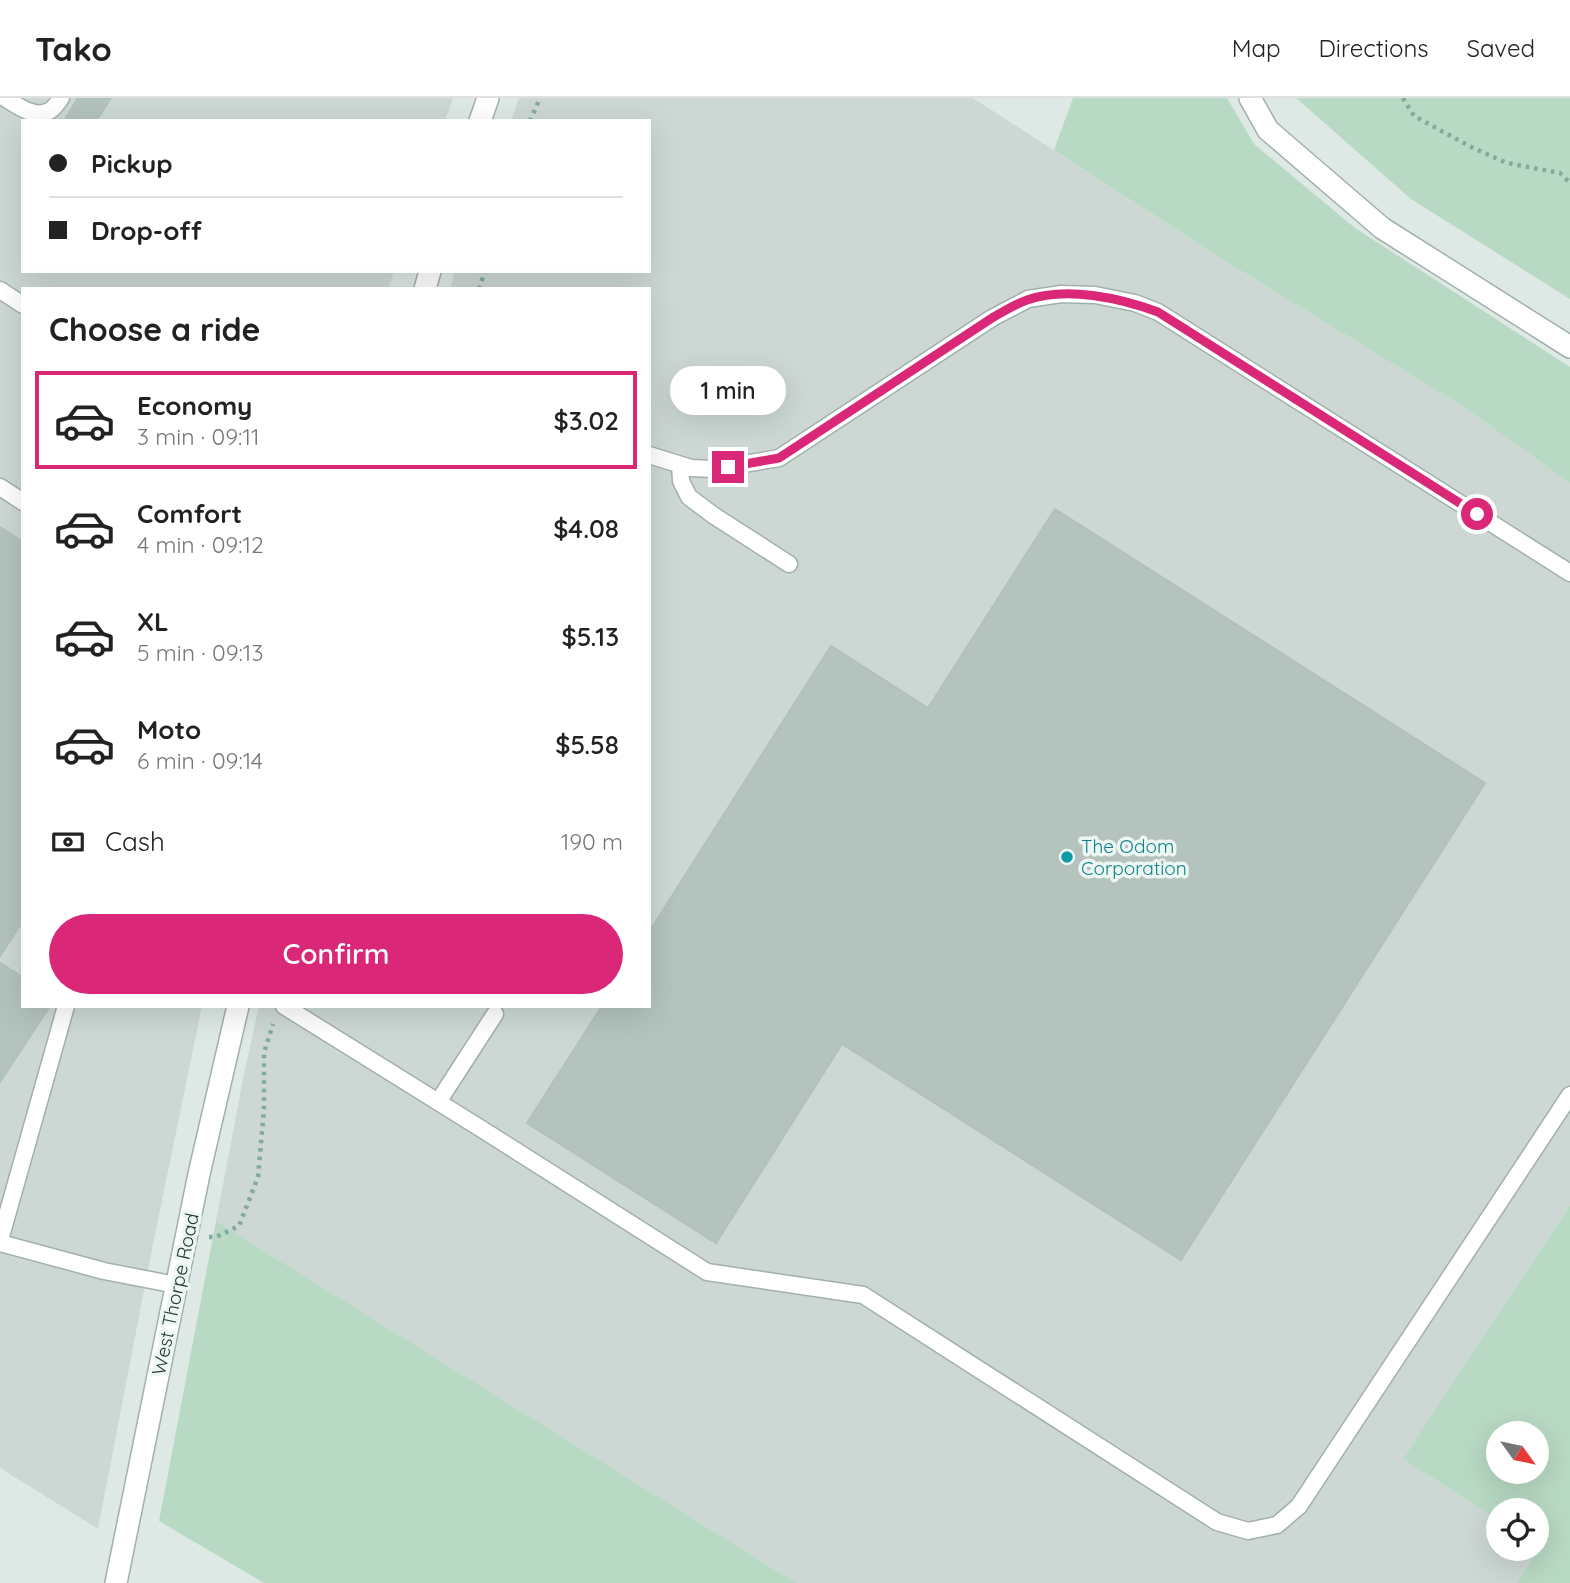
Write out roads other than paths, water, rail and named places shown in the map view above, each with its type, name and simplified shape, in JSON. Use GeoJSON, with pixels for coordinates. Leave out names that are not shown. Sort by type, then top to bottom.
{"type":"FeatureCollection","features":[{"type":"Feature","properties":{"kind":"street"},"geometry":{"type":"LineString","coordinates":[[481,119],[488,98]]}},
{"type":"Feature","properties":{"kind":"street"},"geometry":{"type":"LineString","coordinates":[[1250,98],[1268,130],[1382,228],[1570,347]]}},
{"type":"Feature","properties":{"kind":"street","name":"West Thorpe Road"},"geometry":{"type":"LineString","coordinates":[[116,1583],[186,1237],[238,1008]]}},
{"type":"Feature","properties":{"kind":"lane"},"geometry":{"type":"LineString","coordinates":[[5,98],[21,108],[43,113],[51,111],[61,98]]}},
{"type":"Feature","properties":{"kind":"lane"},"geometry":{"type":"LineString","coordinates":[[0,290],[21,304]]}},
{"type":"Feature","properties":{"kind":"lane"},"geometry":{"type":"LineString","coordinates":[[651,456],[691,468],[714,469],[779,458],[992,318],[1028,299],[1061,294],[1095,295],[1135,303],[1158,312],[1570,573]]}},
{"type":"Feature","properties":{"kind":"lane"},"geometry":{"type":"LineString","coordinates":[[680,465],[681,481],[689,497],[789,564]]}},
{"type":"Feature","properties":{"kind":"lane"},"geometry":{"type":"LineString","coordinates":[[0,487],[21,501]]}},
{"type":"Feature","properties":{"kind":"lane"},"geometry":{"type":"LineString","coordinates":[[65,1008],[0,1241],[104,1271],[176,1285]]}},
{"type":"Feature","properties":{"kind":"lane"},"geometry":{"type":"LineString","coordinates":[[280,1012],[438,1101],[707,1272],[863,1295],[1217,1522],[1248,1531],[1277,1525],[1299,1506],[1570,1095]]}},
{"type":"Feature","properties":{"kind":"lane"},"geometry":{"type":"LineString","coordinates":[[438,1101],[495,1014]]}},
{"type":"Feature","properties":{"kind":"place","name":"The Odom Corporation"},"geometry":{"type":"Point","coordinates":[1067,857]}}]}
